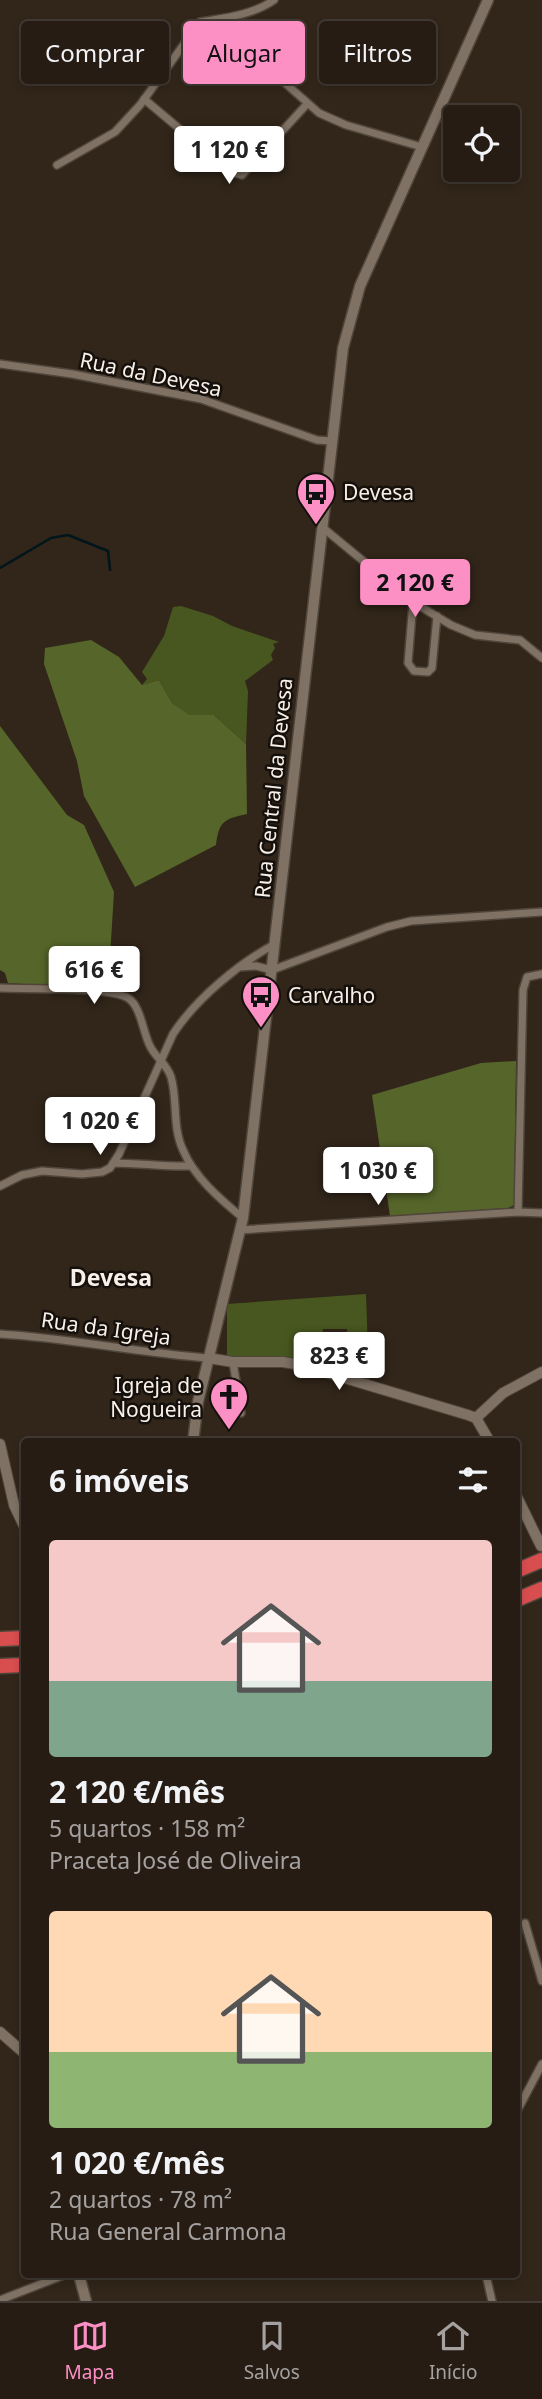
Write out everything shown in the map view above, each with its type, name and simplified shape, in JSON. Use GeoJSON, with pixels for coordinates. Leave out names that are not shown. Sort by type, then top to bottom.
{"type":"FeatureCollection","features":[{"type":"Feature","properties":{"kind":"highway"},"geometry":{"type":"LineString","coordinates":[[520,1569],[542,1560]]}},
{"type":"Feature","properties":{"kind":"highway"},"geometry":{"type":"LineString","coordinates":[[520,1598],[542,1590]]}},
{"type":"Feature","properties":{"kind":"highway"},"geometry":{"type":"LineString","coordinates":[[0,1639],[21,1638]]}},
{"type":"Feature","properties":{"kind":"highway"},"geometry":{"type":"LineString","coordinates":[[0,1666],[21,1665]]}},
{"type":"Feature","properties":{"kind":"main road","name":"Rua Central da Devesa"},"geometry":{"type":"LineString","coordinates":[[194,1438],[198,1402],[243,1218],[339,371],[360,286],[488,0]]}},
{"type":"Feature","properties":{"kind":"main road"},"geometry":{"type":"LineString","coordinates":[[80,2278],[86,2301]]}},
{"type":"Feature","properties":{"kind":"street"},"geometry":{"type":"LineString","coordinates":[[57,164],[115,132],[144,99],[200,22],[264,7],[274,0]]}},
{"type":"Feature","properties":{"kind":"street"},"geometry":{"type":"LineString","coordinates":[[220,19],[225,30],[307,104],[332,119],[422,147]]}},
{"type":"Feature","properties":{"kind":"street"},"geometry":{"type":"LineString","coordinates":[[144,99],[231,172],[242,175],[307,104]]}},
{"type":"Feature","properties":{"kind":"street","name":"Rua da Devesa"},"geometry":{"type":"LineString","coordinates":[[0,364],[72,374],[201,399],[317,440],[331,441]]}},
{"type":"Feature","properties":{"kind":"street"},"geometry":{"type":"LineString","coordinates":[[321,527],[414,602],[437,616],[475,635],[520,640],[542,658]]}},
{"type":"Feature","properties":{"kind":"street"},"geometry":{"type":"LineString","coordinates":[[414,602],[408,663],[414,671],[428,672],[432,668],[437,616]]}},
{"type":"Feature","properties":{"kind":"street"},"geometry":{"type":"LineString","coordinates":[[239,967],[256,966],[272,970],[411,921],[542,912]]}},
{"type":"Feature","properties":{"kind":"street"},"geometry":{"type":"LineString","coordinates":[[0,1186],[22,1175],[42,1171],[82,1174],[102,1172],[110,1168],[181,1022],[239,967],[275,944]]}},
{"type":"Feature","properties":{"kind":"street"},"geometry":{"type":"LineString","coordinates":[[519,1212],[523,990],[527,977],[542,974]]}},
{"type":"Feature","properties":{"kind":"street"},"geometry":{"type":"LineString","coordinates":[[0,988],[90,991],[128,998],[134,1004],[150,1048],[161,1059],[171,1076],[177,1133],[191,1166],[243,1218]]}},
{"type":"Feature","properties":{"kind":"street"},"geometry":{"type":"LineString","coordinates":[[113,1163],[146,1163],[162,1167],[191,1166]]}},
{"type":"Feature","properties":{"kind":"street"},"geometry":{"type":"LineString","coordinates":[[240,1230],[519,1212],[542,1213]]}},
{"type":"Feature","properties":{"kind":"street","name":"Rua da Igreja"},"geometry":{"type":"LineString","coordinates":[[0,1334],[39,1336],[208,1358]]}},
{"type":"Feature","properties":{"kind":"street"},"geometry":{"type":"LineString","coordinates":[[208,1358],[233,1362],[293,1363],[476,1418],[488,1438]]}},
{"type":"Feature","properties":{"kind":"street"},"geometry":{"type":"LineString","coordinates":[[233,1362],[241,1413]]}},
{"type":"Feature","properties":{"kind":"street"},"geometry":{"type":"LineString","coordinates":[[476,1418],[503,1393],[542,1372]]}},
{"type":"Feature","properties":{"kind":"street"},"geometry":{"type":"LineString","coordinates":[[0,1444],[14,1505],[21,1520]]}},
{"type":"Feature","properties":{"kind":"street"},"geometry":{"type":"LineString","coordinates":[[520,1503],[541,1546]]}},
{"type":"Feature","properties":{"kind":"street"},"geometry":{"type":"LineString","coordinates":[[525,1923],[542,1981]]}},
{"type":"Feature","properties":{"kind":"street"},"geometry":{"type":"LineString","coordinates":[[0,2032],[21,2050]]}},
{"type":"Feature","properties":{"kind":"street"},"geometry":{"type":"LineString","coordinates":[[520,2105],[542,2064]]}},
{"type":"Feature","properties":{"kind":"street"},"geometry":{"type":"LineString","coordinates":[[0,2300],[56,2278]]}},
{"type":"Feature","properties":{"kind":"street"},"geometry":{"type":"LineString","coordinates":[[487,2278],[492,2301]]}},
{"type":"Feature","properties":{"kind":"green space"},"geometry":{"type":"Polygon","coordinates":[[[181,606],[279,642],[273,644],[273,660],[245,681],[248,691],[246,744],[214,715],[189,716],[172,703],[159,680],[142,685],[147,679],[142,672],[164,636],[173,607],[181,606]]]}},
{"type":"Feature","properties":{"kind":"green space"},"geometry":{"type":"Polygon","coordinates":[[[91,640],[119,657],[142,685],[159,680],[172,703],[189,715],[214,715],[246,744],[247,814],[224,822],[216,845],[135,887],[84,796],[77,761],[44,664],[45,648],[91,640]]]}},
{"type":"Feature","properties":{"kind":"green space"},"geometry":{"type":"Polygon","coordinates":[[[0,726],[67,815],[84,825],[114,892],[108,989],[8,983],[5,973],[0,970],[0,726]]]}},
{"type":"Feature","properties":{"kind":"green space"},"geometry":{"type":"Polygon","coordinates":[[[516,1061],[514,1205],[508,1208],[390,1216],[372,1095],[481,1063],[516,1061]]]}},
{"type":"Feature","properties":{"kind":"green space"},"geometry":{"type":"Polygon","coordinates":[[[366,1294],[369,1380],[348,1375],[347,1329],[323,1329],[319,1367],[227,1356],[227,1304],[366,1294]]]}},
{"type":"Feature","properties":{"kind":"waterway"},"geometry":{"type":"LineString","coordinates":[[0,568],[51,538],[68,535],[108,551],[110,570]]}},
{"type":"Feature","properties":{"kind":"place","name":"Devesa"},"geometry":{"type":"Point","coordinates":[316,526]}},
{"type":"Feature","properties":{"kind":"place","name":"Carvalho"},"geometry":{"type":"Point","coordinates":[261,1029]}},
{"type":"Feature","properties":{"kind":"place","name":"Igreja de Nogueira"},"geometry":{"type":"Point","coordinates":[229,1431]}},
{"type":"Feature","properties":{"kind":"district","name":"Devesa"},"geometry":{"type":"Point","coordinates":[111,1277]}}]}
